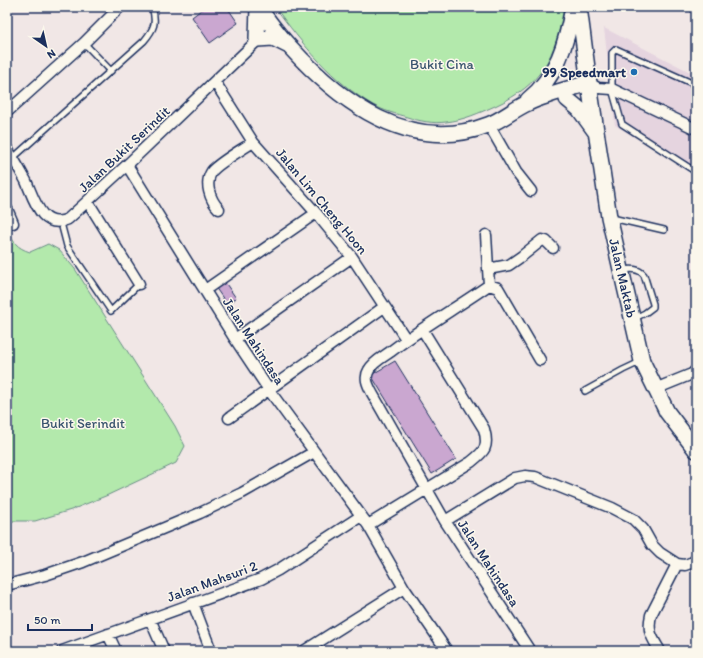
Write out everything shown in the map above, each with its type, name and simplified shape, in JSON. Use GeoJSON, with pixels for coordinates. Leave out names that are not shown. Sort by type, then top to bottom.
{"type":"FeatureCollection","features":[{"type":"Feature","properties":{"kind":"main road"},"geometry":{"type":"LineString","coordinates":[[258,7],[289,46],[326,83],[353,103],[380,119],[396,126],[417,132],[455,134],[489,125],[527,103],[592,87]]}},
{"type":"Feature","properties":{"kind":"main road"},"geometry":{"type":"LineString","coordinates":[[258,7],[258,39],[273,38],[289,46]]}},
{"type":"Feature","properties":{"kind":"main road"},"geometry":{"type":"LineString","coordinates":[[514,111],[536,93],[554,70],[568,34],[573,7]]}},
{"type":"Feature","properties":{"kind":"main road","name":"Jalan Maktab"},"geometry":{"type":"LineString","coordinates":[[579,7],[592,87],[609,217],[642,361],[667,412],[696,450]]}},
{"type":"Feature","properties":{"kind":"main road"},"geometry":{"type":"LineString","coordinates":[[514,111],[530,109],[567,99],[592,87]]}},
{"type":"Feature","properties":{"kind":"main road"},"geometry":{"type":"LineString","coordinates":[[567,99],[579,109],[597,134]]}},
{"type":"Feature","properties":{"kind":"street"},"geometry":{"type":"LineString","coordinates":[[7,112],[84,43],[120,7]]}},
{"type":"Feature","properties":{"kind":"street","name":"Jalan Bukit Serindit"},"geometry":{"type":"LineString","coordinates":[[61,222],[74,215],[215,82],[258,39],[274,27]]}},
{"type":"Feature","properties":{"kind":"street","name":"Jalan Lim Cheng Hoon"},"geometry":{"type":"LineString","coordinates":[[215,82],[253,142],[316,213],[352,257],[406,339]]}},
{"type":"Feature","properties":{"kind":"street"},"geometry":{"type":"LineString","coordinates":[[592,87],[612,89],[696,129]]}},
{"type":"Feature","properties":{"kind":"street"},"geometry":{"type":"LineString","coordinates":[[489,125],[516,172],[531,191]]}},
{"type":"Feature","properties":{"kind":"street"},"geometry":{"type":"LineString","coordinates":[[219,209],[212,200],[209,191],[209,181],[212,172],[219,165],[253,142]]}},
{"type":"Feature","properties":{"kind":"street"},"geometry":{"type":"LineString","coordinates":[[10,153],[41,212],[54,222],[61,222]]}},
{"type":"Feature","properties":{"kind":"street","name":"Jalan Mahindasa"},"geometry":{"type":"LineString","coordinates":[[127,165],[235,339],[269,390],[368,525],[404,588],[447,651]]}},
{"type":"Feature","properties":{"kind":"street"},"geometry":{"type":"LineString","coordinates":[[88,202],[139,284]]}},
{"type":"Feature","properties":{"kind":"street"},"geometry":{"type":"LineString","coordinates":[[7,210],[14,223]]}},
{"type":"Feature","properties":{"kind":"street"},"geometry":{"type":"LineString","coordinates":[[205,290],[316,213]]}},
{"type":"Feature","properties":{"kind":"street"},"geometry":{"type":"LineString","coordinates":[[486,235],[489,285],[498,288],[540,360]]}},
{"type":"Feature","properties":{"kind":"street"},"geometry":{"type":"LineString","coordinates":[[488,269],[509,265],[542,240],[546,241],[553,248]]}},
{"type":"Feature","properties":{"kind":"street"},"geometry":{"type":"LineString","coordinates":[[235,339],[352,257]]}},
{"type":"Feature","properties":{"kind":"street","name":"Jalan Mahindasa"},"geometry":{"type":"LineString","coordinates":[[489,285],[406,339],[370,368],[366,376],[367,384],[445,521],[530,651]]}},
{"type":"Feature","properties":{"kind":"street"},"geometry":{"type":"LineString","coordinates":[[229,418],[384,307]]}},
{"type":"Feature","properties":{"kind":"street"},"geometry":{"type":"LineString","coordinates":[[368,525],[427,490],[481,455],[486,447],[487,438],[484,429],[422,329]]}},
{"type":"Feature","properties":{"kind":"street"},"geometry":{"type":"LineString","coordinates":[[655,389],[692,374],[696,370]]}},
{"type":"Feature","properties":{"kind":"street"},"geometry":{"type":"LineString","coordinates":[[7,585],[45,575],[82,562],[200,513],[236,496],[314,452]]}},
{"type":"Feature","properties":{"kind":"street"},"geometry":{"type":"LineString","coordinates":[[445,521],[515,478],[525,476],[534,477],[612,508],[633,519],[643,529],[652,545],[660,553],[677,564],[685,565],[696,559]]}},
{"type":"Feature","properties":{"kind":"street","name":"Jalan Mahsuri 2"},"geometry":{"type":"LineString","coordinates":[[62,651],[75,649],[108,634],[261,579],[278,570],[361,516]]}},
{"type":"Feature","properties":{"kind":"street"},"geometry":{"type":"LineString","coordinates":[[660,651],[649,630],[649,622],[651,615],[677,564]]}},
{"type":"Feature","properties":{"kind":"street"},"geometry":{"type":"LineString","coordinates":[[304,651],[404,588]]}},
{"type":"Feature","properties":{"kind":"street"},"geometry":{"type":"LineString","coordinates":[[193,603],[211,651]]}},
{"type":"Feature","properties":{"kind":"street"},"geometry":{"type":"LineString","coordinates":[[150,619],[164,651]]}},
{"type":"Feature","properties":{"kind":"street"},"geometry":{"type":"LineString","coordinates":[[108,634],[116,651]]}},
{"type":"Feature","properties":{"kind":"lane"},"geometry":{"type":"LineString","coordinates":[[10,153],[111,71],[151,32],[155,16],[152,7]]}},
{"type":"Feature","properties":{"kind":"lane"},"geometry":{"type":"LineString","coordinates":[[84,43],[111,71]]}},
{"type":"Feature","properties":{"kind":"lane"},"geometry":{"type":"LineString","coordinates":[[696,86],[616,49],[612,53],[612,89],[622,124],[696,172]]}},
{"type":"Feature","properties":{"kind":"lane"},"geometry":{"type":"LineString","coordinates":[[609,217],[664,230]]}},
{"type":"Feature","properties":{"kind":"lane"},"geometry":{"type":"LineString","coordinates":[[61,222],[68,246],[111,311],[139,284]]}},
{"type":"Feature","properties":{"kind":"lane"},"geometry":{"type":"LineString","coordinates":[[621,270],[636,269],[644,275],[653,304],[653,307],[645,313],[632,319]]}},
{"type":"Feature","properties":{"kind":"lane"},"geometry":{"type":"LineString","coordinates":[[585,391],[642,361]]}},
{"type":"Feature","properties":{"kind":"shaded area"},"geometry":{"type":"Polygon","coordinates":[[[604,28],[696,75],[696,175],[615,125],[604,28]]]}},
{"type":"Feature","properties":{"kind":"green space","name":"Bukit Cina"},"geometry":{"type":"Polygon","coordinates":[[[275,7],[564,7],[551,54],[536,78],[525,88],[495,106],[477,114],[459,120],[436,123],[416,120],[386,111],[358,96],[319,61],[296,35],[275,7]]]}},
{"type":"Feature","properties":{"kind":"green space","name":"Bukit Serindit"},"geometry":{"type":"Polygon","coordinates":[[[7,229],[13,241],[22,249],[30,252],[48,244],[59,250],[75,269],[175,426],[185,446],[176,463],[108,495],[71,510],[35,521],[7,521],[7,229]]]}},
{"type":"Feature","properties":{"kind":"building"},"geometry":{"type":"Polygon","coordinates":[[[205,7],[227,7],[238,23],[210,43],[192,17],[205,7]]]}},
{"type":"Feature","properties":{"kind":"building"},"geometry":{"type":"Polygon","coordinates":[[[224,281],[236,298],[227,304],[215,287],[224,281]]]}},
{"type":"Feature","properties":{"kind":"building"},"geometry":{"type":"Polygon","coordinates":[[[395,361],[456,459],[432,474],[371,375],[395,361]]]}},
{"type":"Feature","properties":{"kind":"place","name":"99 Speedmart"},"geometry":{"type":"Point","coordinates":[634,72]}}]}
